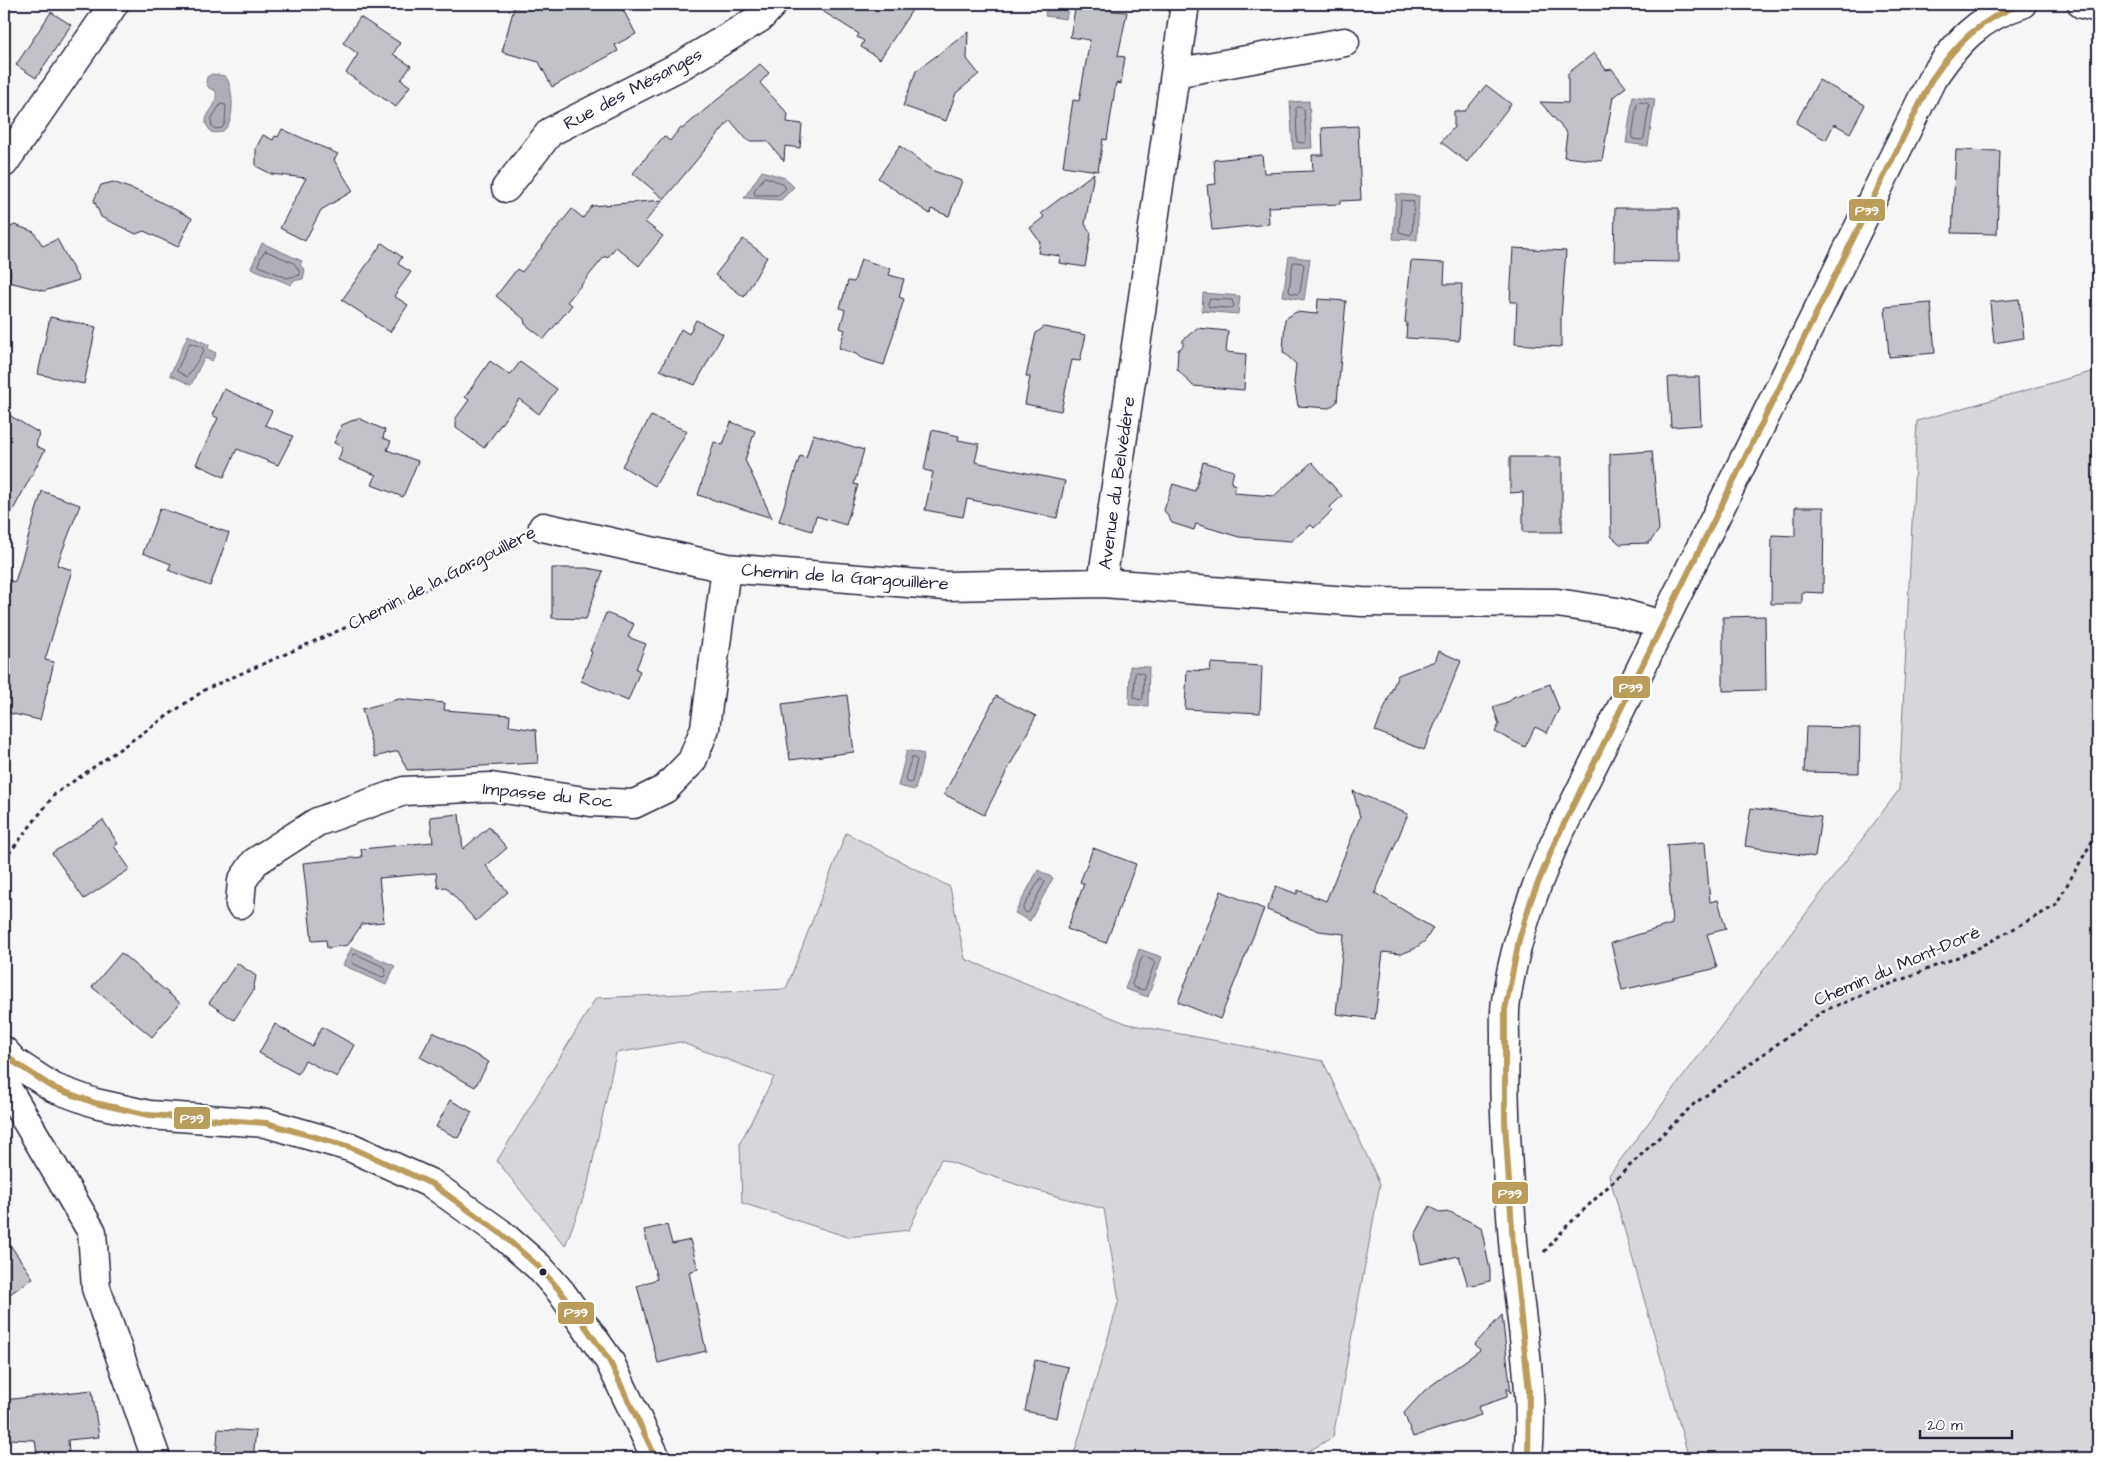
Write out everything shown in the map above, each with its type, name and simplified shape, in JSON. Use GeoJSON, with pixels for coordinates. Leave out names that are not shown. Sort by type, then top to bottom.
{"type":"FeatureCollection","features":[{"type":"Feature","properties":{"kind":"street"},"geometry":{"type":"LineString","coordinates":[[4,163],[114,4]]}},
{"type":"Feature","properties":{"kind":"street","name":"Rue des Mésanges"},"geometry":{"type":"LineString","coordinates":[[506,188],[550,132],[682,65],[760,18],[773,4]]}},
{"type":"Feature","properties":{"kind":"street","name":"Avenue du Belvédère"},"geometry":{"type":"LineString","coordinates":[[1185,4],[1102,583],[1362,602],[1557,603],[1617,612],[1662,624]]}},
{"type":"Feature","properties":{"kind":"street"},"geometry":{"type":"LineString","coordinates":[[1528,1458],[1530,1440],[1524,1330],[1511,1221],[1504,1083],[1506,1003],[1514,959],[1525,917],[1544,866],[1932,79],[1949,55],[1975,27],[2020,4]]}},
{"type":"Feature","properties":{"kind":"street"},"geometry":{"type":"LineString","coordinates":[[2082,4],[2098,8]]}},
{"type":"Feature","properties":{"kind":"street"},"geometry":{"type":"LineString","coordinates":[[1175,73],[1345,42]]}},
{"type":"Feature","properties":{"kind":"street","name":"Chemin de la Gargouillère"},"geometry":{"type":"LineString","coordinates":[[543,527],[726,568],[945,586],[1102,583]]}},
{"type":"Feature","properties":{"kind":"street","name":"Impasse du Roc"},"geometry":{"type":"LineString","coordinates":[[240,904],[242,881],[255,862],[316,822],[404,791],[490,787],[591,802],[634,804],[665,790],[692,761],[705,728],[726,568]]}},
{"type":"Feature","properties":{"kind":"street"},"geometry":{"type":"LineString","coordinates":[[4,1052],[14,1062],[54,1088],[95,1103],[149,1115],[266,1123],[350,1147],[432,1184],[499,1232],[539,1267],[561,1292],[609,1360],[656,1458]]}},
{"type":"Feature","properties":{"kind":"street"},"geometry":{"type":"LineString","coordinates":[[4,1083],[92,1232],[96,1288],[156,1458]]}},
{"type":"Feature","properties":{"kind":"path","name":"Chemin de la Gargouillère"},"geometry":{"type":"LineString","coordinates":[[4,860],[55,794],[206,689],[390,608],[543,527]]}},
{"type":"Feature","properties":{"kind":"path","name":"Chemin du Mont-Doré"},"geometry":{"type":"LineString","coordinates":[[1517,1281],[1567,1226],[1694,1104],[1823,1011],[1973,951],[2055,906],[2098,831]]}},
{"type":"Feature","properties":{"kind":"shaded area"},"geometry":{"type":"Polygon","coordinates":[[[2098,370],[2098,1458],[1689,1458],[1609,1175],[1899,790],[1917,421],[2098,370]]]}},
{"type":"Feature","properties":{"kind":"shaded area"},"geometry":{"type":"Polygon","coordinates":[[[846,833],[950,887],[965,959],[1128,1024],[1323,1061],[1380,1184],[1333,1437],[1297,1458],[1073,1458],[1119,1300],[1104,1209],[1024,1187],[941,1159],[909,1230],[848,1237],[742,1203],[740,1143],[774,1077],[680,1042],[616,1053],[587,1188],[565,1246],[497,1161],[596,998],[786,989],[846,833]]]}},
{"type":"Feature","properties":{"kind":"water"},"geometry":{"type":"Polygon","coordinates":[[[1047,4],[1069,4],[1066,19],[1045,16],[1047,4]]]}},
{"type":"Feature","properties":{"kind":"water"},"geometry":{"type":"Polygon","coordinates":[[[212,74],[225,76],[231,89],[232,110],[230,120],[226,128],[220,132],[211,132],[206,124],[207,116],[216,97],[216,91],[209,88],[206,83],[207,77],[212,74]]]}},
{"type":"Feature","properties":{"kind":"water"},"geometry":{"type":"Polygon","coordinates":[[[1633,96],[1655,99],[1648,146],[1626,143],[1633,96]]]}},
{"type":"Feature","properties":{"kind":"water"},"geometry":{"type":"Polygon","coordinates":[[[1309,101],[1312,148],[1293,149],[1290,102],[1309,101]]]}},
{"type":"Feature","properties":{"kind":"water"},"geometry":{"type":"Polygon","coordinates":[[[762,171],[785,178],[794,187],[781,200],[744,198],[762,171]]]}},
{"type":"Feature","properties":{"kind":"water"},"geometry":{"type":"Polygon","coordinates":[[[1396,194],[1419,196],[1417,240],[1393,239],[1396,194]]]}},
{"type":"Feature","properties":{"kind":"water"},"geometry":{"type":"Polygon","coordinates":[[[262,243],[302,261],[300,265],[305,270],[303,279],[293,281],[291,285],[251,268],[262,243]]]}},
{"type":"Feature","properties":{"kind":"water"},"geometry":{"type":"Polygon","coordinates":[[[1289,256],[1310,259],[1304,300],[1283,296],[1289,256]]]}},
{"type":"Feature","properties":{"kind":"water"},"geometry":{"type":"Polygon","coordinates":[[[1203,293],[1240,296],[1238,314],[1202,311],[1203,293]]]}},
{"type":"Feature","properties":{"kind":"water"},"geometry":{"type":"Polygon","coordinates":[[[188,335],[209,345],[208,349],[216,353],[212,361],[204,358],[191,385],[170,375],[188,335]]]}},
{"type":"Feature","properties":{"kind":"water"},"geometry":{"type":"Polygon","coordinates":[[[1130,666],[1149,667],[1148,706],[1129,705],[1130,666]]]}},
{"type":"Feature","properties":{"kind":"water"},"geometry":{"type":"Polygon","coordinates":[[[907,750],[924,754],[915,790],[898,786],[907,750]]]}},
{"type":"Feature","properties":{"kind":"water"},"geometry":{"type":"Polygon","coordinates":[[[1038,870],[1053,878],[1030,921],[1015,913],[1038,870]]]}},
{"type":"Feature","properties":{"kind":"water"},"geometry":{"type":"Polygon","coordinates":[[[352,947],[395,966],[386,985],[343,965],[352,947]]]}},
{"type":"Feature","properties":{"kind":"water"},"geometry":{"type":"Polygon","coordinates":[[[1139,949],[1162,957],[1148,997],[1125,989],[1139,949]]]}},
{"type":"Feature","properties":{"kind":"building"},"geometry":{"type":"Polygon","coordinates":[[[515,4],[620,4],[636,34],[615,45],[618,51],[552,87],[539,62],[502,52],[515,4]]]}},
{"type":"Feature","properties":{"kind":"building"},"geometry":{"type":"Polygon","coordinates":[[[811,4],[916,4],[880,59],[861,47],[864,41],[857,37],[859,34],[811,4]]]}},
{"type":"Feature","properties":{"kind":"building"},"geometry":{"type":"Polygon","coordinates":[[[1076,4],[1112,4],[1111,11],[1127,12],[1118,56],[1125,57],[1121,84],[1116,83],[1107,140],[1103,139],[1098,171],[1063,166],[1073,100],[1079,101],[1090,40],[1070,37],[1076,4]]]}},
{"type":"Feature","properties":{"kind":"building"},"geometry":{"type":"Polygon","coordinates":[[[51,12],[71,25],[36,78],[16,65],[51,12]]]}},
{"type":"Feature","properties":{"kind":"building"},"geometry":{"type":"Polygon","coordinates":[[[360,17],[400,43],[393,54],[411,66],[401,80],[410,86],[396,107],[346,73],[358,54],[343,43],[360,17]]]}},
{"type":"Feature","properties":{"kind":"building"},"geometry":{"type":"Polygon","coordinates":[[[968,32],[967,59],[979,74],[956,93],[946,121],[903,106],[916,71],[968,32]]]}},
{"type":"Feature","properties":{"kind":"building"},"geometry":{"type":"Polygon","coordinates":[[[1594,53],[1606,70],[1612,69],[1626,87],[1613,97],[1602,161],[1564,157],[1567,133],[1540,102],[1568,103],[1568,73],[1594,53]]]}},
{"type":"Feature","properties":{"kind":"building"},"geometry":{"type":"Polygon","coordinates":[[[760,64],[769,73],[760,83],[788,114],[787,122],[802,124],[800,148],[785,146],[784,161],[767,141],[748,141],[730,120],[664,199],[633,173],[664,136],[670,141],[680,128],[682,129],[760,64]]]}},
{"type":"Feature","properties":{"kind":"building"},"geometry":{"type":"Polygon","coordinates":[[[1819,80],[1865,105],[1850,133],[1834,124],[1826,140],[1796,123],[1819,80]]]}},
{"type":"Feature","properties":{"kind":"building"},"geometry":{"type":"Polygon","coordinates":[[[1486,85],[1511,104],[1467,162],[1441,142],[1454,127],[1454,111],[1465,111],[1486,85]]]}},
{"type":"Feature","properties":{"kind":"building"},"geometry":{"type":"Polygon","coordinates":[[[1358,126],[1361,200],[1340,201],[1340,204],[1268,207],[1269,224],[1212,230],[1207,185],[1216,184],[1214,160],[1262,155],[1264,173],[1313,171],[1312,155],[1323,155],[1322,128],[1358,126]]]}},
{"type":"Feature","properties":{"kind":"building"},"geometry":{"type":"Polygon","coordinates":[[[282,129],[338,154],[334,160],[353,191],[321,210],[305,241],[280,228],[306,178],[271,174],[256,166],[256,148],[263,135],[273,140],[275,136],[278,137],[282,129]]]}},
{"type":"Feature","properties":{"kind":"building"},"geometry":{"type":"Polygon","coordinates":[[[900,146],[934,171],[962,181],[949,216],[931,209],[930,214],[878,178],[900,146]]]}},
{"type":"Feature","properties":{"kind":"building"},"geometry":{"type":"Polygon","coordinates":[[[1956,150],[2000,151],[1997,234],[1952,233],[1956,150]]]}},
{"type":"Feature","properties":{"kind":"building"},"geometry":{"type":"Polygon","coordinates":[[[1094,173],[1085,224],[1091,233],[1085,267],[1059,263],[1060,256],[1038,253],[1040,242],[1030,228],[1044,217],[1041,213],[1094,173]]]}},
{"type":"Feature","properties":{"kind":"building"},"geometry":{"type":"Polygon","coordinates":[[[113,182],[143,193],[192,218],[178,247],[144,231],[136,234],[101,217],[94,200],[101,185],[113,182]]]}},
{"type":"Feature","properties":{"kind":"building"},"geometry":{"type":"Polygon","coordinates":[[[663,200],[645,222],[663,236],[639,266],[616,247],[607,258],[605,256],[567,302],[572,305],[544,339],[525,324],[524,319],[496,296],[517,269],[522,272],[572,209],[583,218],[592,206],[663,200]]]}},
{"type":"Feature","properties":{"kind":"building"},"geometry":{"type":"Polygon","coordinates":[[[1615,208],[1679,208],[1679,262],[1614,261],[1615,208]]]}},
{"type":"Feature","properties":{"kind":"building"},"geometry":{"type":"Polygon","coordinates":[[[15,225],[34,232],[43,246],[57,239],[79,280],[44,291],[9,282],[11,272],[4,258],[4,230],[15,225]]]}},
{"type":"Feature","properties":{"kind":"building"},"geometry":{"type":"Polygon","coordinates":[[[743,239],[767,257],[744,297],[715,275],[743,239]]]}},
{"type":"Feature","properties":{"kind":"building"},"geometry":{"type":"Polygon","coordinates":[[[382,243],[402,257],[398,264],[411,272],[394,296],[408,305],[390,332],[342,300],[382,243]]]}},
{"type":"Feature","properties":{"kind":"building"},"geometry":{"type":"Polygon","coordinates":[[[1513,248],[1566,251],[1561,317],[1561,347],[1515,344],[1517,302],[1510,302],[1513,248]]]}},
{"type":"Feature","properties":{"kind":"building"},"geometry":{"type":"Polygon","coordinates":[[[861,259],[891,269],[889,275],[904,279],[899,297],[904,299],[884,365],[861,358],[856,354],[839,348],[845,330],[840,328],[845,310],[840,308],[848,281],[854,282],[861,259]]]}},
{"type":"Feature","properties":{"kind":"building"},"geometry":{"type":"Polygon","coordinates":[[[1411,261],[1445,263],[1444,284],[1462,284],[1459,341],[1406,338],[1407,323],[1405,322],[1411,261]]]}},
{"type":"Feature","properties":{"kind":"building"},"geometry":{"type":"Polygon","coordinates":[[[1318,299],[1346,301],[1337,402],[1329,408],[1298,406],[1294,383],[1296,364],[1283,352],[1285,319],[1296,312],[1317,314],[1318,299]]]}},
{"type":"Feature","properties":{"kind":"building"},"geometry":{"type":"Polygon","coordinates":[[[2019,299],[2024,338],[1994,343],[1990,302],[2019,299]]]}},
{"type":"Feature","properties":{"kind":"building"},"geometry":{"type":"Polygon","coordinates":[[[1931,303],[1935,353],[1889,357],[1885,307],[1931,303]]]}},
{"type":"Feature","properties":{"kind":"building"},"geometry":{"type":"Polygon","coordinates":[[[50,317],[96,327],[84,384],[38,374],[50,317]]]}},
{"type":"Feature","properties":{"kind":"building"},"geometry":{"type":"Polygon","coordinates":[[[696,320],[723,334],[695,385],[660,370],[681,329],[689,334],[696,320]]]}},
{"type":"Feature","properties":{"kind":"building"},"geometry":{"type":"Polygon","coordinates":[[[1044,327],[1086,335],[1080,361],[1072,360],[1061,411],[1025,404],[1030,377],[1026,376],[1036,333],[1044,327]]]}},
{"type":"Feature","properties":{"kind":"building"},"geometry":{"type":"Polygon","coordinates":[[[1197,328],[1228,331],[1226,352],[1246,354],[1244,390],[1193,386],[1177,369],[1178,350],[1183,346],[1183,340],[1197,328]]]}},
{"type":"Feature","properties":{"kind":"building"},"geometry":{"type":"Polygon","coordinates":[[[490,361],[510,375],[520,362],[557,389],[539,414],[519,399],[484,448],[456,428],[456,418],[469,400],[465,397],[490,361]]]}},
{"type":"Feature","properties":{"kind":"building"},"geometry":{"type":"Polygon","coordinates":[[[1699,377],[1701,425],[1671,427],[1668,378],[1699,377]]]}},
{"type":"Feature","properties":{"kind":"building"},"geometry":{"type":"Polygon","coordinates":[[[224,389],[272,411],[265,425],[293,436],[278,465],[237,449],[224,477],[196,464],[218,418],[212,415],[224,389]]]}},
{"type":"Feature","properties":{"kind":"building"},"geometry":{"type":"Polygon","coordinates":[[[4,412],[39,433],[36,446],[45,450],[4,527],[4,412]]]}},
{"type":"Feature","properties":{"kind":"building"},"geometry":{"type":"Polygon","coordinates":[[[651,416],[687,431],[655,486],[622,466],[651,416]]]}},
{"type":"Feature","properties":{"kind":"building"},"geometry":{"type":"Polygon","coordinates":[[[358,418],[385,430],[383,438],[391,441],[387,450],[418,461],[403,497],[372,485],[376,475],[338,460],[343,447],[334,443],[342,425],[358,418]]]}},
{"type":"Feature","properties":{"kind":"building"},"geometry":{"type":"Polygon","coordinates":[[[731,422],[755,431],[745,460],[772,518],[698,495],[714,442],[723,445],[731,422]]]}},
{"type":"Feature","properties":{"kind":"building"},"geometry":{"type":"Polygon","coordinates":[[[932,430],[959,436],[958,440],[979,444],[975,462],[1065,481],[1057,518],[967,499],[963,517],[925,510],[933,472],[924,470],[932,430]]]}},
{"type":"Feature","properties":{"kind":"building"},"geometry":{"type":"Polygon","coordinates":[[[813,434],[864,450],[854,484],[858,485],[846,525],[816,516],[812,531],[779,521],[800,456],[806,458],[813,434]]]}},
{"type":"Feature","properties":{"kind":"building"},"geometry":{"type":"Polygon","coordinates":[[[1652,451],[1659,530],[1649,543],[1620,544],[1611,536],[1610,454],[1652,451]]]}},
{"type":"Feature","properties":{"kind":"building"},"geometry":{"type":"Polygon","coordinates":[[[1510,457],[1562,457],[1562,532],[1523,532],[1523,492],[1510,493],[1510,457]]]}},
{"type":"Feature","properties":{"kind":"building"},"geometry":{"type":"Polygon","coordinates":[[[1203,462],[1234,471],[1231,483],[1236,485],[1234,493],[1274,496],[1312,462],[1342,496],[1330,507],[1333,510],[1314,528],[1311,525],[1291,541],[1239,537],[1196,524],[1194,530],[1172,523],[1164,510],[1173,484],[1195,491],[1203,462]]]}},
{"type":"Feature","properties":{"kind":"building"},"geometry":{"type":"Polygon","coordinates":[[[42,491],[80,505],[57,565],[72,570],[45,660],[54,662],[40,720],[4,712],[4,579],[15,582],[42,491]]]}},
{"type":"Feature","properties":{"kind":"building"},"geometry":{"type":"Polygon","coordinates":[[[1795,507],[1824,507],[1823,593],[1802,592],[1802,604],[1771,604],[1772,535],[1795,536],[1795,507]]]}},
{"type":"Feature","properties":{"kind":"building"},"geometry":{"type":"Polygon","coordinates":[[[160,508],[229,533],[210,586],[168,570],[171,564],[143,553],[160,508]]]}},
{"type":"Feature","properties":{"kind":"building"},"geometry":{"type":"Polygon","coordinates":[[[552,568],[587,568],[603,571],[586,619],[552,618],[552,568]]]}},
{"type":"Feature","properties":{"kind":"building"},"geometry":{"type":"Polygon","coordinates":[[[606,613],[634,624],[628,637],[646,644],[636,669],[640,671],[628,701],[581,681],[592,652],[590,651],[606,613]]]}},
{"type":"Feature","properties":{"kind":"building"},"geometry":{"type":"Polygon","coordinates":[[[1765,616],[1766,690],[1723,691],[1723,617],[1765,616]]]}},
{"type":"Feature","properties":{"kind":"building"},"geometry":{"type":"Polygon","coordinates":[[[1439,651],[1461,661],[1424,750],[1375,731],[1398,675],[1435,661],[1439,651]]]}},
{"type":"Feature","properties":{"kind":"building"},"geometry":{"type":"Polygon","coordinates":[[[1211,663],[1262,666],[1260,713],[1185,709],[1187,670],[1210,671],[1211,663]]]}},
{"type":"Feature","properties":{"kind":"building"},"geometry":{"type":"Polygon","coordinates":[[[1550,684],[1559,709],[1547,733],[1535,727],[1525,747],[1495,732],[1499,724],[1493,707],[1510,701],[1513,697],[1550,684]]]}},
{"type":"Feature","properties":{"kind":"building"},"geometry":{"type":"Polygon","coordinates":[[[847,695],[854,752],[790,760],[782,704],[847,695]]]}},
{"type":"Feature","properties":{"kind":"building"},"geometry":{"type":"Polygon","coordinates":[[[996,696],[1036,716],[984,815],[944,794],[996,696]]]}},
{"type":"Feature","properties":{"kind":"building"},"geometry":{"type":"Polygon","coordinates":[[[399,699],[445,703],[444,710],[510,715],[509,726],[536,730],[538,763],[407,770],[398,751],[375,757],[362,709],[399,699]]]}},
{"type":"Feature","properties":{"kind":"building"},"geometry":{"type":"Polygon","coordinates":[[[1806,727],[1860,728],[1859,773],[1804,772],[1806,727]]]}},
{"type":"Feature","properties":{"kind":"building"},"geometry":{"type":"Polygon","coordinates":[[[1353,791],[1408,814],[1375,893],[1433,928],[1425,941],[1414,949],[1401,954],[1383,952],[1375,1019],[1336,1014],[1344,934],[1319,931],[1267,910],[1276,886],[1297,894],[1298,890],[1326,901],[1360,817],[1353,791]]]}},
{"type":"Feature","properties":{"kind":"building"},"geometry":{"type":"Polygon","coordinates":[[[1751,808],[1821,817],[1815,857],[1745,846],[1751,808]]]}},
{"type":"Feature","properties":{"kind":"building"},"geometry":{"type":"Polygon","coordinates":[[[459,814],[463,849],[489,827],[507,848],[486,866],[508,892],[476,921],[446,887],[438,888],[436,873],[379,878],[384,922],[362,924],[348,945],[327,948],[326,940],[312,941],[303,863],[362,857],[361,849],[433,842],[430,817],[459,814]]]}},
{"type":"Feature","properties":{"kind":"building"},"geometry":{"type":"Polygon","coordinates":[[[103,820],[118,844],[114,846],[130,869],[84,899],[52,853],[103,820]]]}},
{"type":"Feature","properties":{"kind":"building"},"geometry":{"type":"Polygon","coordinates":[[[1705,842],[1710,902],[1718,900],[1726,929],[1707,934],[1717,968],[1622,990],[1611,943],[1672,924],[1667,845],[1705,842]]]}},
{"type":"Feature","properties":{"kind":"building"},"geometry":{"type":"Polygon","coordinates":[[[1093,848],[1136,864],[1106,943],[1067,929],[1084,884],[1080,882],[1093,848]]]}},
{"type":"Feature","properties":{"kind":"building"},"geometry":{"type":"Polygon","coordinates":[[[1221,891],[1264,909],[1220,1019],[1178,1002],[1221,891]]]}},
{"type":"Feature","properties":{"kind":"building"},"geometry":{"type":"Polygon","coordinates":[[[121,953],[180,1003],[152,1037],[92,987],[121,953]]]}},
{"type":"Feature","properties":{"kind":"building"},"geometry":{"type":"Polygon","coordinates":[[[237,963],[256,976],[253,991],[234,1020],[209,1003],[237,963]]]}},
{"type":"Feature","properties":{"kind":"building"},"geometry":{"type":"Polygon","coordinates":[[[275,1024],[312,1046],[322,1027],[354,1045],[337,1077],[305,1060],[298,1074],[259,1053],[275,1024]]]}},
{"type":"Feature","properties":{"kind":"building"},"geometry":{"type":"Polygon","coordinates":[[[433,1032],[489,1062],[475,1087],[420,1057],[433,1032]]]}},
{"type":"Feature","properties":{"kind":"building"},"geometry":{"type":"Polygon","coordinates":[[[450,1100],[472,1112],[458,1138],[436,1127],[450,1100]]]}},
{"type":"Feature","properties":{"kind":"building"},"geometry":{"type":"Polygon","coordinates":[[[1430,1206],[1440,1213],[1450,1212],[1481,1227],[1490,1270],[1490,1281],[1468,1286],[1459,1256],[1421,1264],[1415,1235],[1430,1206]]]}},
{"type":"Feature","properties":{"kind":"building"},"geometry":{"type":"Polygon","coordinates":[[[667,1225],[672,1244],[690,1240],[698,1269],[689,1272],[706,1351],[658,1363],[637,1286],[657,1279],[644,1230],[667,1225]]]}},
{"type":"Feature","properties":{"kind":"building"},"geometry":{"type":"Polygon","coordinates":[[[4,1236],[33,1278],[4,1298],[4,1236]]]}},
{"type":"Feature","properties":{"kind":"building"},"geometry":{"type":"Polygon","coordinates":[[[1502,1315],[1511,1393],[1507,1388],[1507,1397],[1478,1407],[1481,1415],[1413,1437],[1404,1413],[1425,1390],[1480,1350],[1475,1344],[1502,1315]]]}},
{"type":"Feature","properties":{"kind":"building"},"geometry":{"type":"Polygon","coordinates":[[[1035,1360],[1068,1367],[1057,1418],[1025,1411],[1035,1360]]]}},
{"type":"Feature","properties":{"kind":"building"},"geometry":{"type":"Polygon","coordinates":[[[92,1390],[99,1437],[68,1440],[69,1454],[37,1454],[35,1440],[4,1439],[4,1400],[92,1390]]]}},
{"type":"Feature","properties":{"kind":"building"},"geometry":{"type":"Polygon","coordinates":[[[218,1429],[256,1431],[253,1458],[216,1458],[218,1429]]]}},
{"type":"Feature","properties":{"kind":"transit line","name":"P39"},"geometry":{"type":"LineString","coordinates":[[1528,1458],[1529,1391],[1513,1244],[1505,1122],[1505,1010],[1519,940],[1531,900],[1555,842],[1932,79],[1960,43],[1994,17],[2022,4]]}},
{"type":"Feature","properties":{"kind":"transit line","name":"P39"},"geometry":{"type":"LineString","coordinates":[[4,1051],[14,1062],[54,1088],[95,1103],[149,1115],[266,1123],[350,1147],[432,1184],[499,1232],[539,1267],[561,1292],[609,1360],[656,1458]]}}]}
